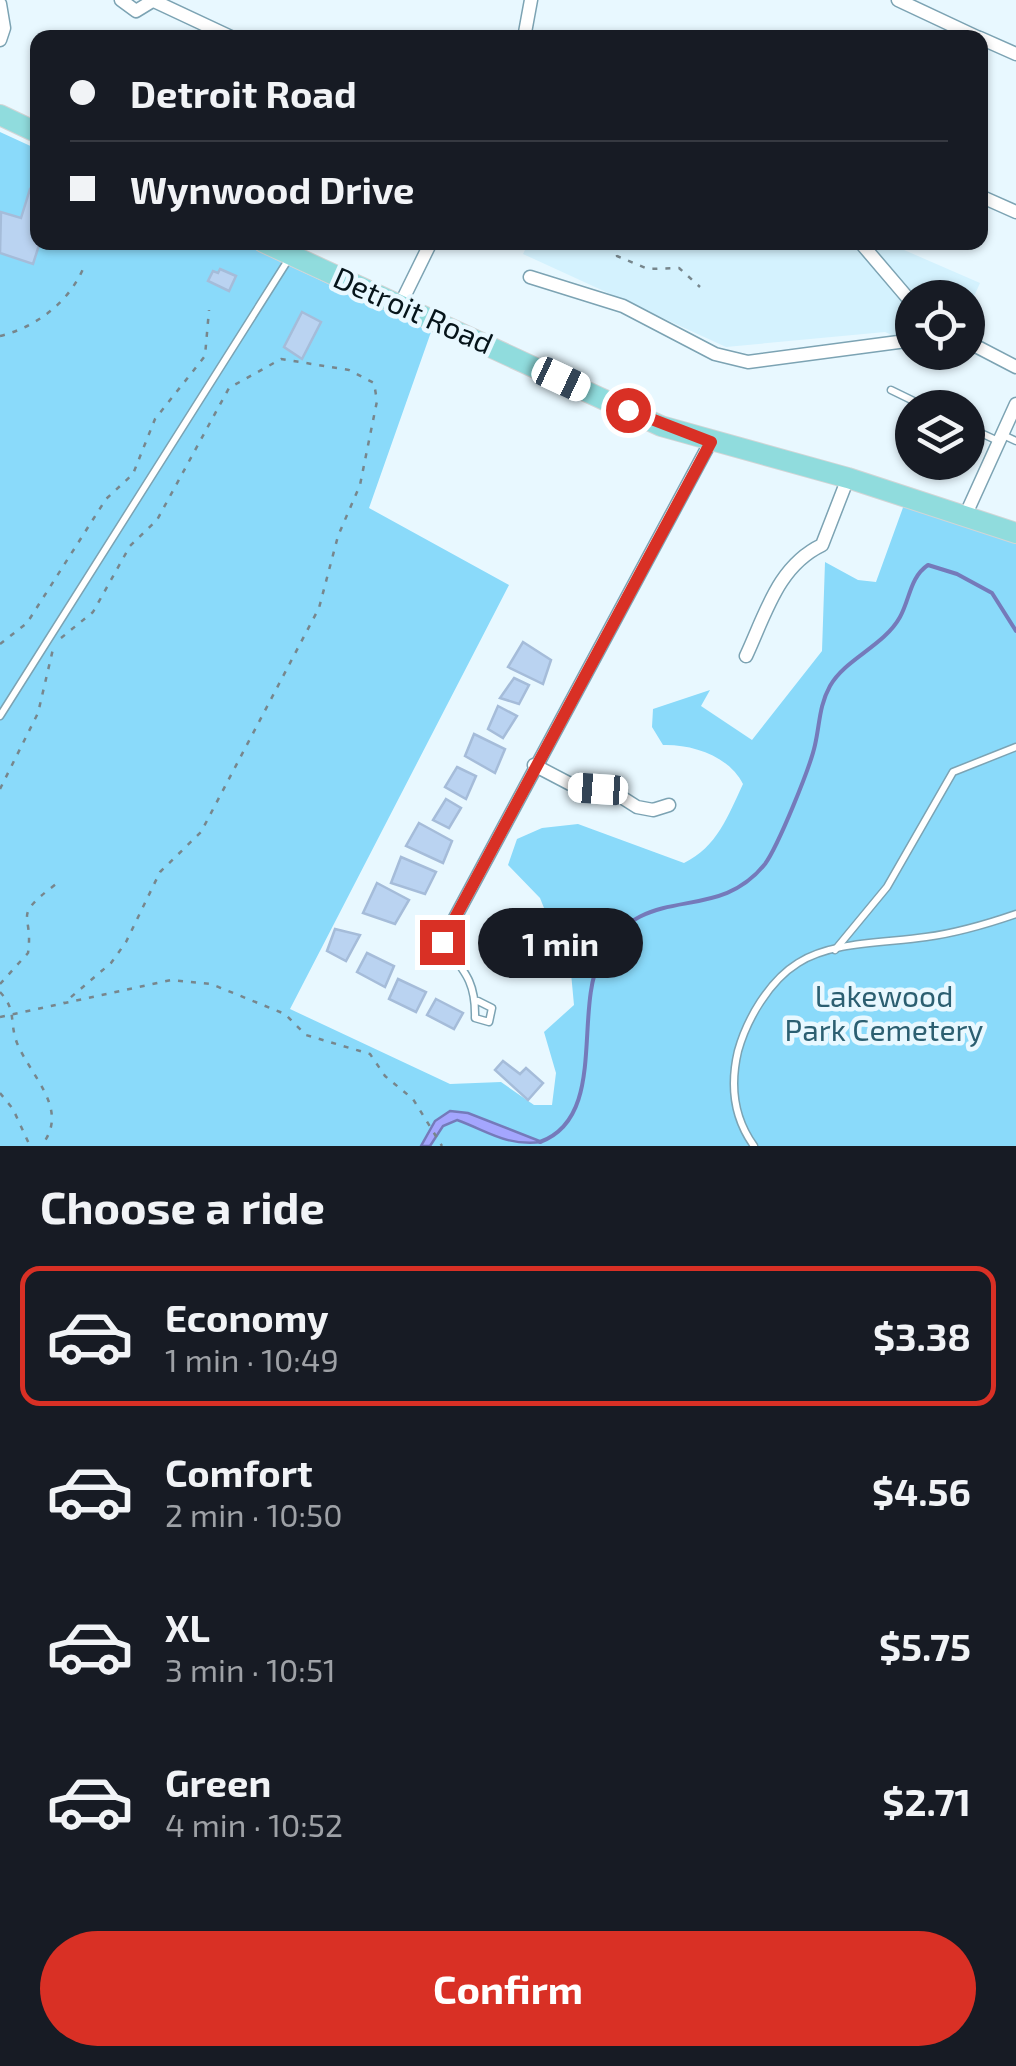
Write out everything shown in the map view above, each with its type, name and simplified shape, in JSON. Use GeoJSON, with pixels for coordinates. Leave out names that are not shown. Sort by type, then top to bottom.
{"type":"FeatureCollection","features":[{"type":"Feature","properties":{"kind":"main road"},"geometry":{"type":"LineString","coordinates":[[0,115],[30,129]]}},
{"type":"Feature","properties":{"kind":"main road","name":"Detroit Road"},"geometry":{"type":"LineString","coordinates":[[278,250],[661,426],[848,478],[1016,532]]}},
{"type":"Feature","properties":{"kind":"street"},"geometry":{"type":"LineString","coordinates":[[121,0],[136,12],[154,1],[216,30]]}},
{"type":"Feature","properties":{"kind":"street"},"geometry":{"type":"LineString","coordinates":[[526,30],[532,0]]}},
{"type":"Feature","properties":{"kind":"street"},"geometry":{"type":"LineString","coordinates":[[898,0],[963,30]]}},
{"type":"Feature","properties":{"kind":"street"},"geometry":{"type":"LineString","coordinates":[[0,4],[4,28],[0,40]]}},
{"type":"Feature","properties":{"kind":"street"},"geometry":{"type":"LineString","coordinates":[[988,42],[1016,54]]}},
{"type":"Feature","properties":{"kind":"street"},"geometry":{"type":"LineString","coordinates":[[988,200],[1016,212]]}},
{"type":"Feature","properties":{"kind":"street"},"geometry":{"type":"LineString","coordinates":[[401,304],[427,250]]}},
{"type":"Feature","properties":{"kind":"street"},"geometry":{"type":"LineString","coordinates":[[867,250],[895,283]]}},
{"type":"Feature","properties":{"kind":"street"},"geometry":{"type":"LineString","coordinates":[[530,277],[622,306],[715,354],[748,362],[895,342]]}},
{"type":"Feature","properties":{"kind":"street"},"geometry":{"type":"LineString","coordinates":[[985,351],[1016,367]]}},
{"type":"Feature","properties":{"kind":"street"},"geometry":{"type":"LineString","coordinates":[[966,514],[1016,404]]}},
{"type":"Feature","properties":{"kind":"street"},"geometry":{"type":"LineString","coordinates":[[442,942],[534,764],[711,442]]}},
{"type":"Feature","properties":{"kind":"street"},"geometry":{"type":"LineString","coordinates":[[746,656],[784,574],[798,556],[822,545],[848,478]]}},
{"type":"Feature","properties":{"kind":"street"},"geometry":{"type":"LineString","coordinates":[[534,764],[576,788],[615,793],[637,806],[654,810],[669,805]]}},
{"type":"Feature","properties":{"kind":"lane"},"geometry":{"type":"LineString","coordinates":[[0,716],[290,256]]}},
{"type":"Feature","properties":{"kind":"lane"},"geometry":{"type":"LineString","coordinates":[[891,390],[895,392]]}},
{"type":"Feature","properties":{"kind":"lane"},"geometry":{"type":"LineString","coordinates":[[985,433],[1016,441]]}},
{"type":"Feature","properties":{"kind":"lane"},"geometry":{"type":"LineString","coordinates":[[835,950],[887,887],[954,772],[1016,747]]}},
{"type":"Feature","properties":{"kind":"lane"},"geometry":{"type":"LineString","coordinates":[[754,1146],[737,1116],[733,1092],[739,1046],[762,999],[798,963],[835,950],[932,936],[1016,914]]}},
{"type":"Feature","properties":{"kind":"lane"},"geometry":{"type":"LineString","coordinates":[[442,942],[463,969],[478,1001]]}},
{"type":"Feature","properties":{"kind":"path"},"geometry":{"type":"LineString","coordinates":[[617,250],[617,256],[648,269],[679,268],[700,287]]}},
{"type":"Feature","properties":{"kind":"path"},"geometry":{"type":"LineString","coordinates":[[0,336],[32,324],[60,303],[84,269]]}},
{"type":"Feature","properties":{"kind":"path"},"geometry":{"type":"LineString","coordinates":[[0,644],[26,623],[106,499],[133,474],[156,420],[204,356],[209,310]]}},
{"type":"Feature","properties":{"kind":"path"},"geometry":{"type":"LineString","coordinates":[[0,789],[38,713],[54,648],[89,617],[130,546],[157,520],[225,392],[281,360],[339,367],[372,382],[377,400],[360,486],[339,532],[320,608],[203,828],[160,872],[121,950],[64,1003]]}},
{"type":"Feature","properties":{"kind":"path"},"geometry":{"type":"LineString","coordinates":[[0,984],[28,953],[24,923],[28,910],[56,884]]}},
{"type":"Feature","properties":{"kind":"path"},"geometry":{"type":"LineString","coordinates":[[0,1017],[171,980],[211,984],[285,1014],[306,1035],[367,1052],[422,1111],[442,1146]]}},
{"type":"Feature","properties":{"kind":"path"},"geometry":{"type":"LineString","coordinates":[[0,992],[24,1010]]}},
{"type":"Feature","properties":{"kind":"path"},"geometry":{"type":"LineString","coordinates":[[12,1004],[16,1040],[53,1114],[53,1127],[42,1146]]}},
{"type":"Feature","properties":{"kind":"path"},"geometry":{"type":"LineString","coordinates":[[0,1093],[13,1109],[30,1146]]}},
{"type":"Feature","properties":{"kind":"shaded area"},"geometry":{"type":"Polygon","coordinates":[[[525,250],[904,250],[973,280],[895,280],[895,336],[885,332],[726,347],[523,254],[525,250]]]}},
{"type":"Feature","properties":{"kind":"green space","name":"Lakewood Park Cemetery"},"geometry":{"type":"Polygon","coordinates":[[[0,132],[30,146],[30,250],[256,250],[431,332],[369,508],[509,585],[290,1009],[450,1084],[501,1082],[534,1105],[552,1105],[556,1073],[544,1032],[574,1005],[571,973],[536,949],[550,923],[540,898],[508,865],[517,839],[542,828],[578,824],[684,863],[705,848],[726,819],[743,784],[737,774],[709,754],[663,745],[652,727],[653,709],[710,690],[701,706],[752,740],[822,651],[825,562],[858,580],[876,582],[905,502],[1016,543],[1016,1146],[0,1146],[0,132]]]}},
{"type":"Feature","properties":{"kind":"water"},"geometry":{"type":"Polygon","coordinates":[[[450,1111],[468,1113],[542,1142],[508,1140],[457,1120],[443,1126],[430,1146],[421,1146],[435,1121],[450,1111]]]}},
{"type":"Feature","properties":{"kind":"building"},"geometry":{"type":"Polygon","coordinates":[[[30,189],[30,250],[37,250],[33,264],[0,253],[1,212],[21,218],[30,189]]]}},
{"type":"Feature","properties":{"kind":"building"},"geometry":{"type":"Polygon","coordinates":[[[220,269],[236,276],[229,291],[208,281],[213,271],[218,273],[220,269]]]}},
{"type":"Feature","properties":{"kind":"building"},"geometry":{"type":"Polygon","coordinates":[[[302,312],[321,322],[302,359],[284,347],[302,312]]]}},
{"type":"Feature","properties":{"kind":"building"},"geometry":{"type":"Polygon","coordinates":[[[523,642],[551,660],[543,684],[508,667],[523,642]]]}},
{"type":"Feature","properties":{"kind":"building"},"geometry":{"type":"Polygon","coordinates":[[[514,678],[529,685],[519,704],[500,698],[514,678]]]}},
{"type":"Feature","properties":{"kind":"building"},"geometry":{"type":"Polygon","coordinates":[[[498,706],[517,716],[503,738],[488,729],[498,706]]]}},
{"type":"Feature","properties":{"kind":"building"},"geometry":{"type":"Polygon","coordinates":[[[474,734],[505,749],[495,773],[465,756],[474,734]]]}},
{"type":"Feature","properties":{"kind":"building"},"geometry":{"type":"Polygon","coordinates":[[[457,767],[476,776],[466,799],[445,787],[457,767]]]}},
{"type":"Feature","properties":{"kind":"building"},"geometry":{"type":"Polygon","coordinates":[[[446,799],[461,808],[449,828],[433,820],[446,799]]]}},
{"type":"Feature","properties":{"kind":"building"},"geometry":{"type":"Polygon","coordinates":[[[419,823],[452,841],[443,863],[406,846],[419,823]]]}},
{"type":"Feature","properties":{"kind":"building"},"geometry":{"type":"Polygon","coordinates":[[[401,857],[436,872],[425,894],[391,883],[401,857]]]}},
{"type":"Feature","properties":{"kind":"building"},"geometry":{"type":"Polygon","coordinates":[[[377,883],[409,900],[395,924],[363,913],[377,883]]]}},
{"type":"Feature","properties":{"kind":"building"},"geometry":{"type":"Polygon","coordinates":[[[335,929],[360,935],[346,961],[327,951],[335,929]]]}},
{"type":"Feature","properties":{"kind":"building"},"geometry":{"type":"Polygon","coordinates":[[[367,953],[394,966],[385,987],[357,972],[367,953]]]}},
{"type":"Feature","properties":{"kind":"building"},"geometry":{"type":"Polygon","coordinates":[[[398,979],[426,992],[416,1012],[389,999],[398,979]]]}},
{"type":"Feature","properties":{"kind":"building"},"geometry":{"type":"Polygon","coordinates":[[[436,999],[463,1013],[454,1029],[427,1015],[436,999]]]}},
{"type":"Feature","properties":{"kind":"building"},"geometry":{"type":"Polygon","coordinates":[[[503,1061],[520,1074],[526,1068],[543,1083],[528,1100],[495,1070],[503,1061]]]}},
{"type":"Feature","properties":{"kind":"waterway"},"geometry":{"type":"LineString","coordinates":[[540,1142],[561,1129],[574,1110],[582,1087],[589,1005],[601,957],[618,933],[637,918],[658,909],[724,894],[745,883],[765,864],[807,771],[830,686],[893,627],[922,570],[928,565],[957,574],[992,593],[1016,631]]}},
{"type":"Feature","properties":{"kind":"route"},"geometry":{"type":"LineString","coordinates":[[442,942],[711,442],[661,426],[628,410]]}}]}
